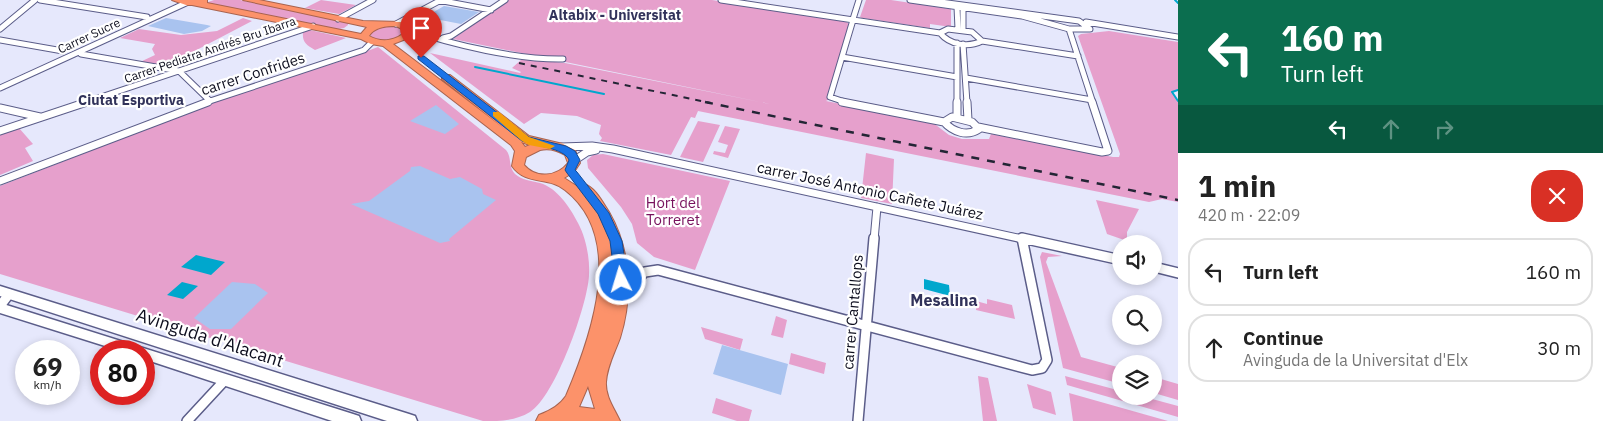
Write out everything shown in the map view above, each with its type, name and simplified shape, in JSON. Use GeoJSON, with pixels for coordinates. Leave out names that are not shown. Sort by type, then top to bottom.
{"type":"FeatureCollection","features":[{"type":"Feature","properties":{"kind":"highway"},"geometry":{"type":"LineString","coordinates":[[184,2],[209,0]]}},
{"type":"Feature","properties":{"kind":"highway"},"geometry":{"type":"LineString","coordinates":[[251,0],[379,26]]}},
{"type":"Feature","properties":{"kind":"highway"},"geometry":{"type":"LineString","coordinates":[[184,2],[313,26],[385,43],[516,143],[521,150],[518,166],[526,174],[541,178],[553,178],[568,184],[586,205],[600,230],[608,261],[607,298],[602,320],[569,407],[551,419]]}},
{"type":"Feature","properties":{"kind":"highway"},"geometry":{"type":"LineString","coordinates":[[332,31],[349,27],[351,21]]}},
{"type":"Feature","properties":{"kind":"highway"},"geometry":{"type":"LineString","coordinates":[[368,40],[367,31],[379,26],[396,24],[407,33]]}},
{"type":"Feature","properties":{"kind":"highway"},"geometry":{"type":"LineString","coordinates":[[385,43],[407,33]]}},
{"type":"Feature","properties":{"kind":"highway"},"geometry":{"type":"LineString","coordinates":[[407,33],[403,43],[526,139],[545,146],[558,147],[571,153],[572,165],[603,213],[616,241],[620,260],[619,310],[598,376],[598,389],[609,421]]}},
{"type":"Feature","properties":{"kind":"highway"},"geometry":{"type":"LineString","coordinates":[[520,156],[529,150],[545,146]]}},
{"type":"Feature","properties":{"kind":"highway"},"geometry":{"type":"LineString","coordinates":[[553,178],[572,165]]}},
{"type":"Feature","properties":{"kind":"highway"},"geometry":{"type":"LineString","coordinates":[[551,419],[575,414],[609,421]]}},
{"type":"Feature","properties":{"kind":"main road","name":"Avinguda d'Alacant"},"geometry":{"type":"LineString","coordinates":[[5,292],[409,421]]}},
{"type":"Feature","properties":{"kind":"main road"},"geometry":{"type":"LineString","coordinates":[[0,307],[104,340]]}},
{"type":"Feature","properties":{"kind":"main road"},"geometry":{"type":"LineString","coordinates":[[155,357],[353,421]]}},
{"type":"Feature","properties":{"kind":"street"},"geometry":{"type":"LineString","coordinates":[[0,29],[35,0]]}},
{"type":"Feature","properties":{"kind":"street"},"geometry":{"type":"LineString","coordinates":[[40,0],[147,17]]}},
{"type":"Feature","properties":{"kind":"street"},"geometry":{"type":"LineString","coordinates":[[338,19],[373,0]]}},
{"type":"Feature","properties":{"kind":"street"},"geometry":{"type":"LineString","coordinates":[[396,24],[442,0],[491,10]]}},
{"type":"Feature","properties":{"kind":"street"},"geometry":{"type":"LineString","coordinates":[[407,33],[414,20],[442,0]]}},
{"type":"Feature","properties":{"kind":"street"},"geometry":{"type":"LineString","coordinates":[[451,38],[505,0]]}},
{"type":"Feature","properties":{"kind":"street"},"geometry":{"type":"LineString","coordinates":[[721,0],[940,32],[961,30],[976,34],[982,40],[1077,55]]}},
{"type":"Feature","properties":{"kind":"street"},"geometry":{"type":"LineString","coordinates":[[729,0],[853,20]]}},
{"type":"Feature","properties":{"kind":"street"},"geometry":{"type":"LineString","coordinates":[[859,0],[830,96],[832,98],[944,122],[949,128],[966,134],[975,133],[978,127]]}},
{"type":"Feature","properties":{"kind":"street"},"geometry":{"type":"LineString","coordinates":[[910,0],[1022,16],[1069,30],[1109,29],[1178,39]]}},
{"type":"Feature","properties":{"kind":"street"},"geometry":{"type":"LineString","coordinates":[[928,0],[1048,17],[1178,39]]}},
{"type":"Feature","properties":{"kind":"street"},"geometry":{"type":"LineString","coordinates":[[939,0],[947,3]]}},
{"type":"Feature","properties":{"kind":"street","name":"Carrer Sucre"},"geometry":{"type":"LineString","coordinates":[[0,83],[184,2]]}},
{"type":"Feature","properties":{"kind":"street","name":"Carrer Sucre"},"geometry":{"type":"LineString","coordinates":[[0,88],[184,2]]}},
{"type":"Feature","properties":{"kind":"street"},"geometry":{"type":"LineString","coordinates":[[960,7],[961,30]]}},
{"type":"Feature","properties":{"kind":"street"},"geometry":{"type":"LineString","coordinates":[[1044,22],[1045,18],[1048,17]]}},
{"type":"Feature","properties":{"kind":"street"},"geometry":{"type":"LineString","coordinates":[[1079,22],[1086,24],[1090,29]]}},
{"type":"Feature","properties":{"kind":"street","name":"Carrer Pediatra Andrés Bru Ibarra"},"geometry":{"type":"LineString","coordinates":[[0,131],[313,26]]}},
{"type":"Feature","properties":{"kind":"street"},"geometry":{"type":"LineString","coordinates":[[944,122],[948,118],[957,117],[991,131],[1106,152],[1109,149],[1069,30]]}},
{"type":"Feature","properties":{"kind":"street"},"geometry":{"type":"LineString","coordinates":[[940,32],[943,38],[960,44],[975,44],[982,40],[1077,55]]}},
{"type":"Feature","properties":{"kind":"street"},"geometry":{"type":"LineString","coordinates":[[407,33],[451,38],[552,60],[563,59]]}},
{"type":"Feature","properties":{"kind":"street"},"geometry":{"type":"LineString","coordinates":[[407,33],[438,37]]}},
{"type":"Feature","properties":{"kind":"street"},"geometry":{"type":"LineString","coordinates":[[0,40],[63,51]]}},
{"type":"Feature","properties":{"kind":"street","name":"carrer Confrides"},"geometry":{"type":"LineString","coordinates":[[0,181],[210,100],[364,50],[368,40]]}},
{"type":"Feature","properties":{"kind":"street"},"geometry":{"type":"LineString","coordinates":[[957,117],[960,44]]}},
{"type":"Feature","properties":{"kind":"street"},"geometry":{"type":"LineString","coordinates":[[960,44],[966,78],[968,120]]}},
{"type":"Feature","properties":{"kind":"street"},"geometry":{"type":"LineString","coordinates":[[81,54],[179,71],[210,100]]}},
{"type":"Feature","properties":{"kind":"street"},"geometry":{"type":"LineString","coordinates":[[842,57],[958,77]]}},
{"type":"Feature","properties":{"kind":"street"},"geometry":{"type":"LineString","coordinates":[[966,78],[1092,100]]}},
{"type":"Feature","properties":{"kind":"street"},"geometry":{"type":"LineString","coordinates":[[0,108],[42,117]]}},
{"type":"Feature","properties":{"kind":"street","name":"carrer José Antonio Cañete Juárez"},"geometry":{"type":"LineString","coordinates":[[558,147],[592,146],[613,148],[1112,258]]}},
{"type":"Feature","properties":{"kind":"street","name":"carrer José Antonio Cañete Juárez"},"geometry":{"type":"LineString","coordinates":[[572,165],[587,152],[613,148]]}},
{"type":"Feature","properties":{"kind":"street","name":"carrer Cantallops"},"geometry":{"type":"LineString","coordinates":[[858,421],[877,207]]}},
{"type":"Feature","properties":{"kind":"street"},"geometry":{"type":"LineString","coordinates":[[630,284],[645,272],[658,270],[1032,370],[1042,368],[1047,360],[1022,238]]}},
{"type":"Feature","properties":{"kind":"street"},"geometry":{"type":"LineString","coordinates":[[1162,269],[1178,273]]}},
{"type":"Feature","properties":{"kind":"street"},"geometry":{"type":"LineString","coordinates":[[0,307],[5,292]]}},
{"type":"Feature","properties":{"kind":"street"},"geometry":{"type":"LineString","coordinates":[[187,421],[225,380]]}},
{"type":"Feature","properties":{"kind":"green space"},"geometry":{"type":"Polygon","coordinates":[[[214,0],[240,0],[348,22],[348,25],[334,30],[205,3],[214,0]]]}},
{"type":"Feature","properties":{"kind":"green space"},"geometry":{"type":"Polygon","coordinates":[[[321,0],[356,5],[339,14],[305,8],[321,0]]]}},
{"type":"Feature","properties":{"kind":"green space"},"geometry":{"type":"Polygon","coordinates":[[[508,0],[712,0],[845,21],[849,24],[830,99],[826,101],[932,122],[949,135],[962,139],[989,139],[991,134],[1113,157],[1119,157],[1120,154],[1078,36],[1109,31],[1178,42],[1178,90],[1172,92],[1178,101],[1178,202],[1162,199],[1149,202],[698,111],[695,118],[691,117],[671,155],[600,141],[602,138],[599,134],[601,125],[577,116],[541,113],[524,124],[430,53],[520,73],[512,68],[522,59],[565,63],[770,104],[453,39],[508,0]]]}},
{"type":"Feature","properties":{"kind":"green space"},"geometry":{"type":"Polygon","coordinates":[[[866,0],[891,0],[951,9],[951,27],[930,24],[930,28],[862,18],[860,17],[866,0]]]}},
{"type":"Feature","properties":{"kind":"green space"},"geometry":{"type":"Polygon","coordinates":[[[243,18],[252,21],[166,66],[140,62],[155,55],[152,49],[155,44],[120,38],[139,29],[181,35],[217,31],[243,18]]]}},
{"type":"Feature","properties":{"kind":"green space"},"geometry":{"type":"Polygon","coordinates":[[[387,26],[399,27],[406,32],[389,40],[371,37],[370,32],[387,26]]]}},
{"type":"Feature","properties":{"kind":"green space"},"geometry":{"type":"Polygon","coordinates":[[[310,30],[346,38],[315,50],[307,45],[303,38],[303,32],[310,30]]]}},
{"type":"Feature","properties":{"kind":"green space","name":"Ciutat Esportiva"},"geometry":{"type":"Polygon","coordinates":[[[378,47],[506,150],[511,168],[515,174],[552,189],[571,211],[581,229],[589,262],[589,275],[583,307],[568,349],[550,388],[540,403],[530,412],[513,419],[483,421],[0,274],[0,186],[241,92],[338,62],[378,47]]]}},
{"type":"Feature","properties":{"kind":"green space"},"geometry":{"type":"Polygon","coordinates":[[[698,121],[720,125],[703,162],[680,157],[698,121]]]}},
{"type":"Feature","properties":{"kind":"green space"},"geometry":{"type":"Polygon","coordinates":[[[725,126],[740,129],[728,158],[713,154],[714,151],[725,153],[728,145],[718,142],[725,126]]]}},
{"type":"Feature","properties":{"kind":"green space"},"geometry":{"type":"Polygon","coordinates":[[[19,128],[33,144],[25,148],[33,161],[0,175],[0,134],[19,128]]]}},
{"type":"Feature","properties":{"kind":"green space"},"geometry":{"type":"Polygon","coordinates":[[[866,153],[894,159],[892,204],[861,198],[866,153]]]}},
{"type":"Feature","properties":{"kind":"green space","name":"Hort del Torreret"},"geometry":{"type":"Polygon","coordinates":[[[603,154],[730,181],[695,270],[654,257],[637,243],[632,224],[621,207],[588,168],[587,160],[593,155],[603,154]]]}},
{"type":"Feature","properties":{"kind":"green space"},"geometry":{"type":"Polygon","coordinates":[[[1096,200],[1139,209],[1127,235],[1107,234],[1096,200]]]}},
{"type":"Feature","properties":{"kind":"green space"},"geometry":{"type":"Polygon","coordinates":[[[1042,252],[1062,256],[1048,257],[1046,262],[1081,357],[1112,366],[1112,382],[1063,368],[1040,257],[1042,252]]]}},
{"type":"Feature","properties":{"kind":"green space"},"geometry":{"type":"Polygon","coordinates":[[[987,299],[1012,305],[1015,319],[976,310],[976,301],[987,304],[987,299]]]}},
{"type":"Feature","properties":{"kind":"green space"},"geometry":{"type":"Polygon","coordinates":[[[776,316],[787,320],[783,338],[771,335],[776,316]]]}},
{"type":"Feature","properties":{"kind":"green space"},"geometry":{"type":"Polygon","coordinates":[[[701,327],[743,339],[740,350],[705,339],[701,327]]]}},
{"type":"Feature","properties":{"kind":"green space"},"geometry":{"type":"Polygon","coordinates":[[[791,353],[826,363],[824,374],[789,364],[791,353]]]}},
{"type":"Feature","properties":{"kind":"green space"},"geometry":{"type":"Polygon","coordinates":[[[978,376],[988,378],[997,421],[983,421],[978,376]]]}},
{"type":"Feature","properties":{"kind":"green space"},"geometry":{"type":"Polygon","coordinates":[[[1065,376],[1112,389],[1112,398],[1067,385],[1065,376]]]}},
{"type":"Feature","properties":{"kind":"green space"},"geometry":{"type":"Polygon","coordinates":[[[1162,379],[1178,384],[1178,400],[1162,395],[1162,379]]]}},
{"type":"Feature","properties":{"kind":"green space"},"geometry":{"type":"Polygon","coordinates":[[[1027,384],[1051,392],[1056,415],[1033,408],[1027,384]]]}},
{"type":"Feature","properties":{"kind":"green space"},"geometry":{"type":"Polygon","coordinates":[[[1069,393],[1168,421],[1073,421],[1069,393]]]}},
{"type":"Feature","properties":{"kind":"green space"},"geometry":{"type":"Polygon","coordinates":[[[716,398],[752,410],[749,421],[737,421],[712,413],[716,398]]]}},
{"type":"Feature","properties":{"kind":"green space"},"geometry":{"type":"Polygon","coordinates":[[[1162,402],[1178,406],[1178,417],[1136,405],[1162,405],[1162,402]]]}},
{"type":"Feature","properties":{"kind":"water"},"geometry":{"type":"Polygon","coordinates":[[[196,255],[225,262],[211,275],[181,267],[196,255]]]}},
{"type":"Feature","properties":{"kind":"water"},"geometry":{"type":"Polygon","coordinates":[[[924,279],[949,285],[950,296],[924,289],[924,279]]]}},
{"type":"Feature","properties":{"kind":"water"},"geometry":{"type":"Polygon","coordinates":[[[182,282],[198,286],[183,299],[167,295],[182,282]]]}},
{"type":"Feature","properties":{"kind":"building"},"geometry":{"type":"Polygon","coordinates":[[[444,6],[479,12],[461,24],[425,17],[444,6]]]}},
{"type":"Feature","properties":{"kind":"building"},"geometry":{"type":"Polygon","coordinates":[[[166,18],[211,26],[202,31],[184,34],[148,26],[166,18]]]}},
{"type":"Feature","properties":{"kind":"building"},"geometry":{"type":"Polygon","coordinates":[[[436,105],[459,124],[445,134],[410,121],[436,105]]]}},
{"type":"Feature","properties":{"kind":"building"},"geometry":{"type":"Polygon","coordinates":[[[420,166],[450,179],[460,177],[482,189],[483,194],[496,200],[449,239],[450,241],[440,243],[351,204],[369,201],[410,171],[411,167],[420,166]]]}},
{"type":"Feature","properties":{"kind":"building"},"geometry":{"type":"Polygon","coordinates":[[[232,282],[255,284],[268,293],[231,329],[210,329],[194,318],[232,282]]]}},
{"type":"Feature","properties":{"kind":"building"},"geometry":{"type":"Polygon","coordinates":[[[722,345],[788,364],[781,395],[713,374],[722,345]]]}},
{"type":"Feature","properties":{"kind":"waterway"},"geometry":{"type":"LineString","coordinates":[[1175,0],[1178,3]]}},
{"type":"Feature","properties":{"kind":"waterway"},"geometry":{"type":"LineString","coordinates":[[475,67],[604,94]]}},
{"type":"Feature","properties":{"kind":"waterway"},"geometry":{"type":"LineString","coordinates":[[1178,90],[1172,92],[1178,101]]}},
{"type":"Feature","properties":{"kind":"railway"},"geometry":{"type":"LineString","coordinates":[[519,63],[711,103]]}},
{"type":"Feature","properties":{"kind":"railway"},"geometry":{"type":"LineString","coordinates":[[705,102],[1178,200]]}},
{"type":"Feature","properties":{"kind":"slow traffic"},"geometry":{"type":"LineString","coordinates":[[496,114],[526,139],[550,146]]}},
{"type":"Feature","properties":{"kind":"district","name":"Altabix - Universitat"},"geometry":{"type":"Point","coordinates":[615,15]}},
{"type":"Feature","properties":{"kind":"district","name":"Ciutat Esportiva"},"geometry":{"type":"Point","coordinates":[131,100]}},
{"type":"Feature","properties":{"kind":"district","name":"Mesalina"},"geometry":{"type":"Point","coordinates":[944,300]}},
{"type":"Feature","properties":{"kind":"route"},"geometry":{"type":"LineString","coordinates":[[421,58],[526,139],[545,146],[562,148],[571,153],[575,160],[570,170],[594,199],[616,241],[620,260],[621,280]]}}]}
